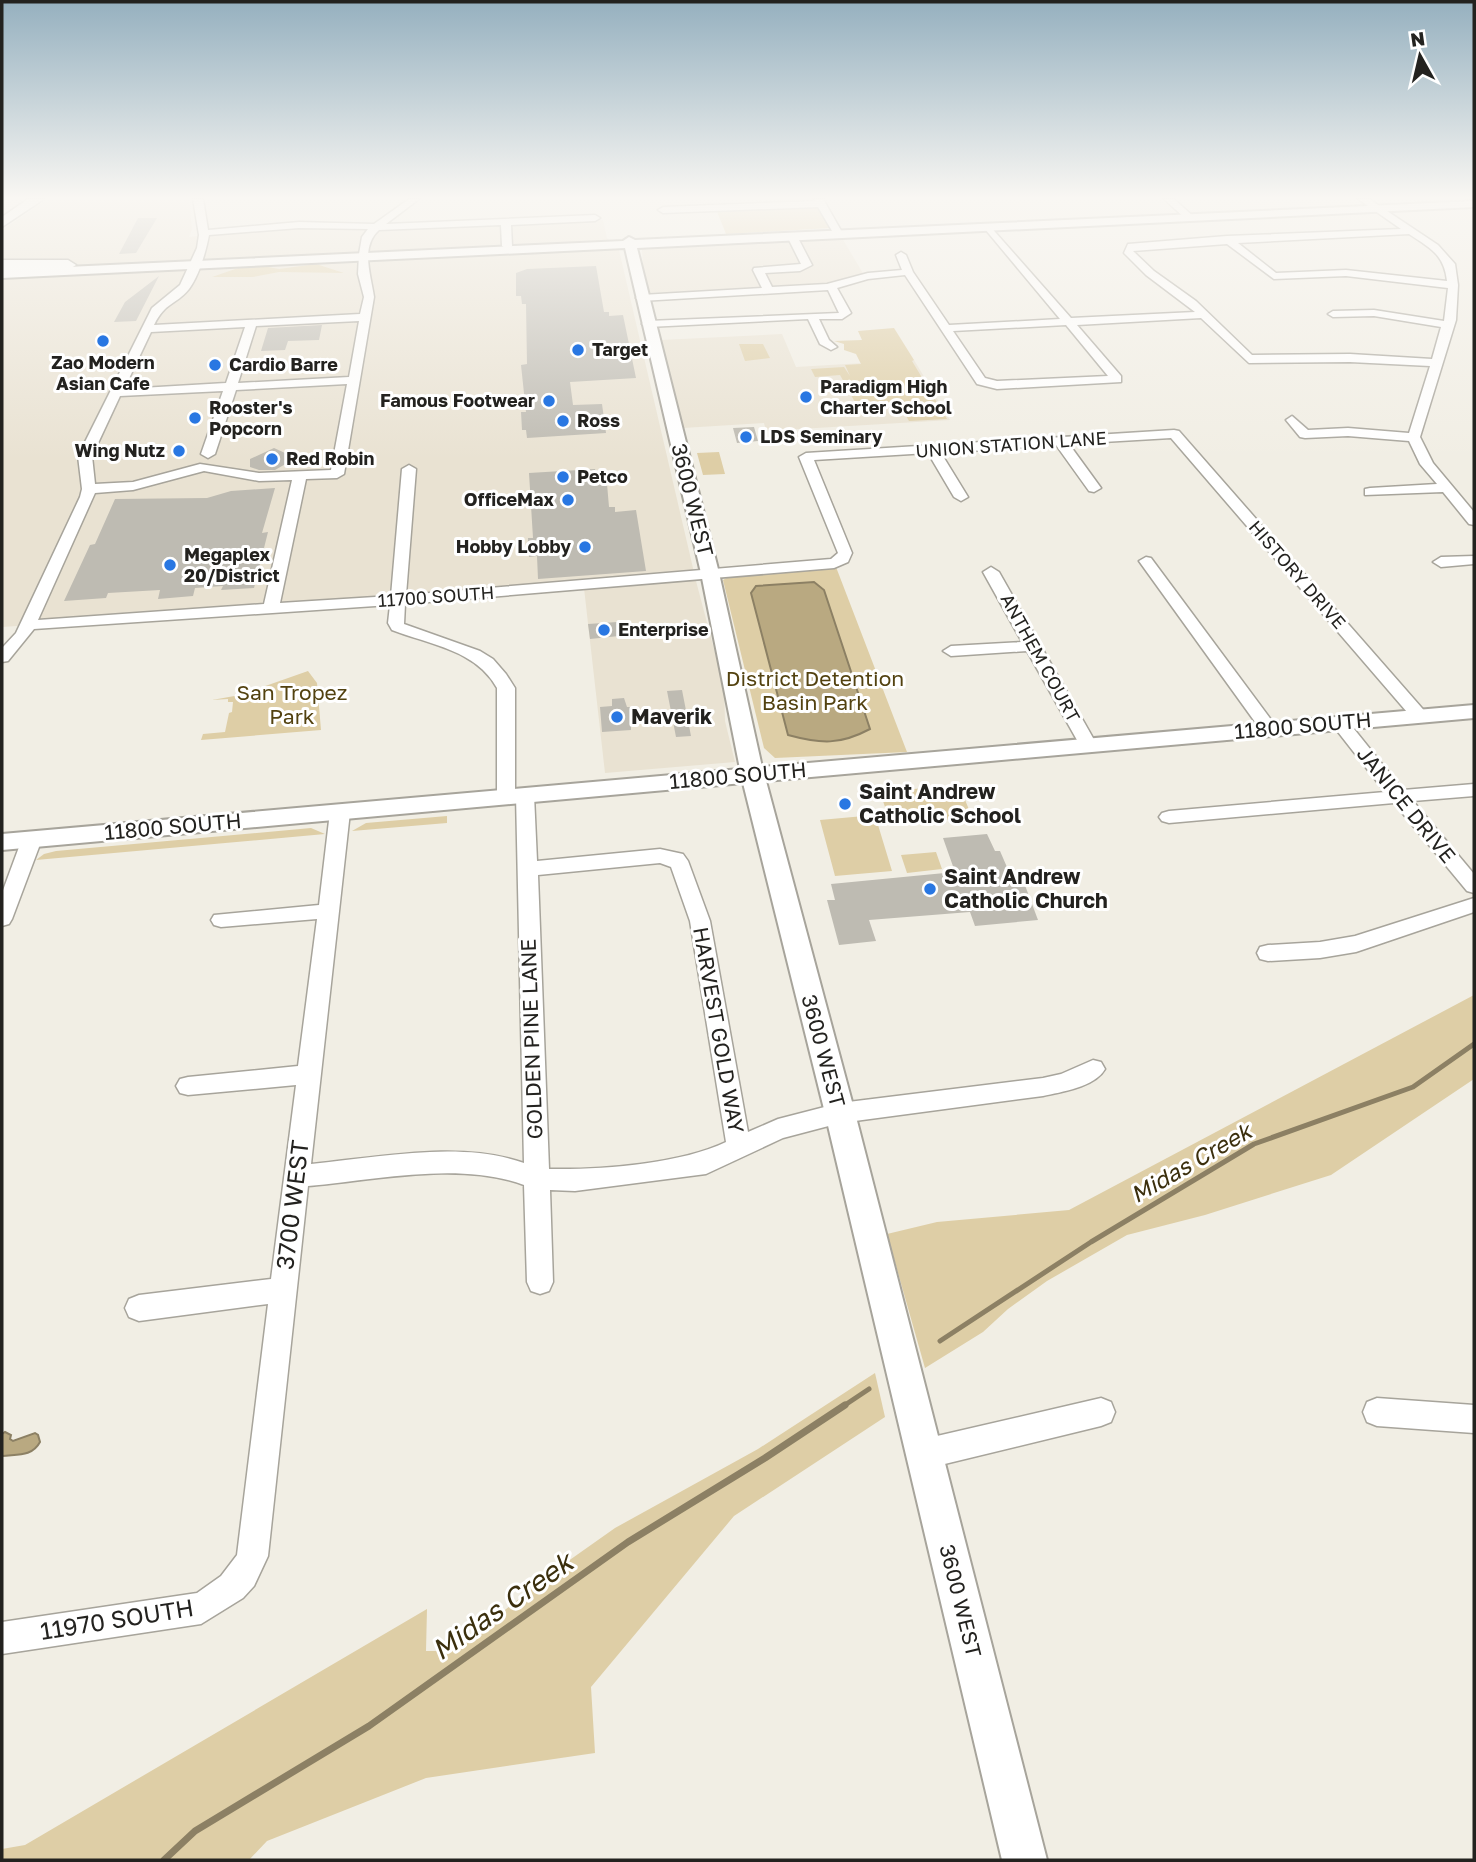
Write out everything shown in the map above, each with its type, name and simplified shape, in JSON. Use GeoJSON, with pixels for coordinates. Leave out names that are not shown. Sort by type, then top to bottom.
{"type":"FeatureCollection","features":[{"type":"Feature","properties":{"kind":"main road","name":"3600 WEST"},"geometry":{"type":"LineString","coordinates":[[639,286],[710,573],[753,774],[840,1113],[1024,1860]]}},
{"type":"Feature","properties":{"kind":"main road","name":"11800 SOUTH"},"geometry":{"type":"LineString","coordinates":[[2,842],[1474,711]]}},
{"type":"Feature","properties":{"kind":"street"},"geometry":{"type":"LineString","coordinates":[[2,657],[23,635],[89,489],[85,456],[147,328],[159,305],[185,286]]}},
{"type":"Feature","properties":{"kind":"street"},"geometry":{"type":"LineString","coordinates":[[89,489],[132,486],[201,463],[226,466],[259,477],[337,474],[365,317],[368,286]]}},
{"type":"Feature","properties":{"kind":"street"},"geometry":{"type":"LineString","coordinates":[[766,286],[768,290]]}},
{"type":"Feature","properties":{"kind":"street"},"geometry":{"type":"LineString","coordinates":[[641,298],[831,286],[846,314],[648,324]]}},
{"type":"Feature","properties":{"kind":"street"},"geometry":{"type":"LineString","coordinates":[[917,286],[978,377],[985,383],[997,386],[1117,379],[1037,286]]}},
{"type":"Feature","properties":{"kind":"street"},"geometry":{"type":"LineString","coordinates":[[1167,286],[1205,315],[1249,359],[1350,358],[1436,363]]}},
{"type":"Feature","properties":{"kind":"street"},"geometry":{"type":"LineString","coordinates":[[1453,286],[1450,320],[1414,437],[1427,464],[1474,521]]}},
{"type":"Feature","properties":{"kind":"street"},"geometry":{"type":"LineString","coordinates":[[1333,314],[1374,313],[1447,325]]}},
{"type":"Feature","properties":{"kind":"street"},"geometry":{"type":"LineString","coordinates":[[946,328],[1205,315]]}},
{"type":"Feature","properties":{"kind":"street"},"geometry":{"type":"LineString","coordinates":[[147,328],[365,317]]}},
{"type":"Feature","properties":{"kind":"street"},"geometry":{"type":"LineString","coordinates":[[812,317],[824,342],[831,347]]}},
{"type":"Feature","properties":{"kind":"street"},"geometry":{"type":"LineString","coordinates":[[201,463],[252,323]]}},
{"type":"Feature","properties":{"kind":"street"},"geometry":{"type":"LineString","coordinates":[[115,393],[354,380]]}},
{"type":"Feature","properties":{"kind":"street"},"geometry":{"type":"LineString","coordinates":[[1292,420],[1306,433],[1348,432],[1414,437]]}},
{"type":"Feature","properties":{"kind":"street","name":"UNION STATION LANE"},"geometry":{"type":"LineString","coordinates":[[843,559],[845,553],[806,457],[1174,434]]}},
{"type":"Feature","properties":{"kind":"street","name":"HISTORY DRIVE"},"geometry":{"type":"LineString","coordinates":[[1174,434],[1419,715]]}},
{"type":"Feature","properties":{"kind":"street"},"geometry":{"type":"LineString","coordinates":[[1060,442],[1094,488]]}},
{"type":"Feature","properties":{"kind":"street"},"geometry":{"type":"LineString","coordinates":[[933,450],[961,497]]}},
{"type":"Feature","properties":{"kind":"street"},"geometry":{"type":"LineString","coordinates":[[398,600],[410,469]]}},
{"type":"Feature","properties":{"kind":"street"},"geometry":{"type":"LineString","coordinates":[[271,609],[300,476]]}},
{"type":"Feature","properties":{"kind":"street"},"geometry":{"type":"LineString","coordinates":[[1370,492],[1445,488]]}},
{"type":"Feature","properties":{"kind":"street","name":"11700 SOUTH"},"geometry":{"type":"LineString","coordinates":[[28,625],[398,600],[834,563],[843,559]]}},
{"type":"Feature","properties":{"kind":"street"},"geometry":{"type":"LineString","coordinates":[[1441,562],[1474,560]]}},
{"type":"Feature","properties":{"kind":"street"},"geometry":{"type":"LineString","coordinates":[[1146,561],[1269,729]]}},
{"type":"Feature","properties":{"kind":"street","name":"ANTHEM COURT"},"geometry":{"type":"LineString","coordinates":[[991,572],[1088,745]]}},
{"type":"Feature","properties":{"kind":"street","name":"GOLDEN PINE LANE"},"geometry":{"type":"LineString","coordinates":[[398,600],[398,627],[484,659],[502,678],[506,688],[516,796],[527,869],[540,1282]]}},
{"type":"Feature","properties":{"kind":"street"},"geometry":{"type":"LineString","coordinates":[[951,651],[1032,646]]}},
{"type":"Feature","properties":{"kind":"street","name":"JANICE DRIVE"},"geometry":{"type":"LineString","coordinates":[[1340,723],[1454,866],[1474,886]]}},
{"type":"Feature","properties":{"kind":"street"},"geometry":{"type":"LineString","coordinates":[[1169,817],[1474,790]]}},
{"type":"Feature","properties":{"kind":"street","name":"3700 WEST"},"geometry":{"type":"LineString","coordinates":[[229,1591],[244,1577],[252,1556],[340,812]]}},
{"type":"Feature","properties":{"kind":"street"},"geometry":{"type":"LineString","coordinates":[[2,919],[32,839]]}},
{"type":"Feature","properties":{"kind":"street","name":"HARVEST GOLD WAY"},"geometry":{"type":"LineString","coordinates":[[527,869],[660,856],[676,859],[684,869],[691,905],[700,921],[739,1147]]}},
{"type":"Feature","properties":{"kind":"street"},"geometry":{"type":"LineString","coordinates":[[1268,953],[1320,950],[1356,944],[1474,905]]}},
{"type":"Feature","properties":{"kind":"street"},"geometry":{"type":"LineString","coordinates":[[221,920],[329,911]]}},
{"type":"Feature","properties":{"kind":"street"},"geometry":{"type":"LineString","coordinates":[[297,1176],[455,1162],[508,1168],[537,1179],[575,1181],[655,1171],[706,1163],[778,1129],[840,1113],[1043,1087],[1065,1082],[1093,1069]]}},
{"type":"Feature","properties":{"kind":"street"},"geometry":{"type":"LineString","coordinates":[[188,1086],[308,1074]]}},
{"type":"Feature","properties":{"kind":"street"},"geometry":{"type":"LineString","coordinates":[[139,1308],[283,1290]]}},
{"type":"Feature","properties":{"kind":"street"},"geometry":{"type":"LineString","coordinates":[[924,1454],[1101,1412]]}},
{"type":"Feature","properties":{"kind":"street"},"geometry":{"type":"LineString","coordinates":[[1377,1412],[1474,1419]]}},
{"type":"Feature","properties":{"kind":"street","name":"11970 SOUTH"},"geometry":{"type":"LineString","coordinates":[[2,1639],[201,1608],[229,1591]]}},
{"type":"Feature","properties":{"kind":"shaded area"},"geometry":{"type":"Polygon","coordinates":[[[2,286],[627,286],[696,581],[724,687],[725,721],[735,762],[605,773],[584,588],[2,627],[2,286]]]}},
{"type":"Feature","properties":{"kind":"shaded area"},"geometry":{"type":"Polygon","coordinates":[[[647,286],[804,286],[649,293],[647,286]]]}},
{"type":"Feature","properties":{"kind":"shaded area","name":"Paradigm High Charter School"},"geometry":{"type":"Polygon","coordinates":[[[782,334],[796,367],[914,360],[950,420],[766,431],[764,423],[683,428],[661,340],[782,334]]]}},
{"type":"Feature","properties":{"kind":"shaded area"},"geometry":{"type":"Polygon","coordinates":[[[814,582],[824,590],[870,729],[840,740],[821,741],[788,735],[751,593],[756,586],[814,582]]]}},
{"type":"Feature","properties":{"kind":"shaded area"},"geometry":{"type":"Polygon","coordinates":[[[5,1432],[11,1435],[10,1439],[13,1441],[35,1433],[40,1442],[28,1452],[2,1456],[2,1434],[5,1432]]]}},
{"type":"Feature","properties":{"kind":"green space"},"geometry":{"type":"Polygon","coordinates":[[[894,328],[947,419],[909,421],[898,402],[856,404],[840,375],[815,377],[811,369],[844,367],[850,376],[845,365],[861,364],[856,354],[844,350],[844,344],[834,341],[862,340],[858,331],[894,328]]]}},
{"type":"Feature","properties":{"kind":"green space"},"geometry":{"type":"Polygon","coordinates":[[[739,344],[763,344],[770,358],[745,361],[739,344]]]}},
{"type":"Feature","properties":{"kind":"green space"},"geometry":{"type":"Polygon","coordinates":[[[719,452],[725,474],[703,475],[697,453],[719,452]]]}},
{"type":"Feature","properties":{"kind":"green space","name":"District Detention Basin Park"},"geometry":{"type":"Polygon","coordinates":[[[836,567],[907,752],[775,758],[764,748],[723,580],[732,575],[836,567]]]}},
{"type":"Feature","properties":{"kind":"green space","name":"San Tropez Park"},"geometry":{"type":"Polygon","coordinates":[[[308,671],[317,683],[321,730],[201,740],[203,734],[225,732],[229,713],[232,712],[233,702],[228,702],[228,699],[212,700],[240,695],[308,671]]]}},
{"type":"Feature","properties":{"kind":"green space"},"geometry":{"type":"Polygon","coordinates":[[[959,785],[972,817],[891,825],[880,792],[959,785]]]}},
{"type":"Feature","properties":{"kind":"green space"},"geometry":{"type":"Polygon","coordinates":[[[875,815],[892,871],[835,876],[820,820],[875,815]]]}},
{"type":"Feature","properties":{"kind":"green space"},"geometry":{"type":"Polygon","coordinates":[[[447,816],[447,823],[352,831],[366,823],[447,816]]]}},
{"type":"Feature","properties":{"kind":"green space"},"geometry":{"type":"Polygon","coordinates":[[[311,828],[325,834],[36,860],[44,854],[56,851],[311,828]]]}},
{"type":"Feature","properties":{"kind":"green space"},"geometry":{"type":"Polygon","coordinates":[[[936,852],[942,869],[907,873],[901,855],[936,852]]]}},
{"type":"Feature","properties":{"kind":"green space"},"geometry":{"type":"Polygon","coordinates":[[[1474,995],[1474,1079],[1331,1175],[1205,1215],[1127,1235],[1047,1281],[1008,1309],[983,1332],[925,1368],[887,1234],[937,1222],[1069,1210],[1474,995]]]}},
{"type":"Feature","properties":{"kind":"green space"},"geometry":{"type":"Polygon","coordinates":[[[875,1373],[885,1417],[734,1516],[591,1687],[595,1753],[426,1778],[267,1841],[249,1860],[2,1860],[2,1849],[25,1845],[427,1609],[426,1651],[452,1651],[615,1528],[758,1449],[875,1373]]]}},
{"type":"Feature","properties":{"kind":"building"},"geometry":{"type":"Polygon","coordinates":[[[146,286],[154,286],[136,321],[114,322],[125,302],[146,286]]]}},
{"type":"Feature","properties":{"kind":"building"},"geometry":{"type":"Polygon","coordinates":[[[516,286],[599,286],[604,312],[609,312],[609,316],[623,315],[636,378],[570,382],[573,405],[602,404],[606,433],[527,438],[526,430],[522,430],[521,412],[526,412],[521,365],[527,364],[526,304],[522,304],[521,296],[516,296],[516,286]]]}},
{"type":"Feature","properties":{"kind":"building"},"geometry":{"type":"Polygon","coordinates":[[[322,325],[319,340],[288,341],[285,350],[261,351],[268,328],[322,325]]]}},
{"type":"Feature","properties":{"kind":"building","name":"LDS Seminary"},"geometry":{"type":"Polygon","coordinates":[[[754,427],[758,441],[737,443],[733,428],[754,427]]]}},
{"type":"Feature","properties":{"kind":"building","name":"Red Robin"},"geometry":{"type":"Polygon","coordinates":[[[274,448],[296,458],[275,470],[250,467],[250,459],[274,448]]]}},
{"type":"Feature","properties":{"kind":"building","name":"Hobby Lobby"},"geometry":{"type":"Polygon","coordinates":[[[595,469],[598,482],[607,484],[609,507],[615,507],[615,512],[636,510],[646,571],[538,579],[537,556],[529,557],[528,538],[533,538],[529,473],[595,469]]]}},
{"type":"Feature","properties":{"kind":"building","name":"Megaplex 20/District"},"geometry":{"type":"Polygon","coordinates":[[[275,488],[262,533],[268,532],[254,588],[195,588],[193,596],[158,599],[160,590],[108,593],[106,598],[64,601],[90,545],[95,544],[115,499],[207,498],[231,491],[275,488]]]}},
{"type":"Feature","properties":{"kind":"building","name":"Enterprise"},"geometry":{"type":"Polygon","coordinates":[[[617,622],[619,636],[590,639],[588,624],[617,622]]]}},
{"type":"Feature","properties":{"kind":"building","name":"Maverik"},"geometry":{"type":"Polygon","coordinates":[[[682,690],[691,736],[676,737],[667,691],[682,690]]]}},
{"type":"Feature","properties":{"kind":"building","name":"Maverik"},"geometry":{"type":"Polygon","coordinates":[[[624,698],[627,707],[632,707],[635,727],[631,727],[631,730],[602,732],[600,707],[612,706],[612,699],[624,698]]]}},
{"type":"Feature","properties":{"kind":"building","name":"Saint Andrew Catholic Church"},"geometry":{"type":"Polygon","coordinates":[[[987,834],[995,851],[1000,851],[1013,881],[1023,880],[1038,920],[975,926],[970,912],[869,920],[876,941],[839,945],[827,900],[835,900],[831,884],[955,872],[943,838],[987,834]]]}},
{"type":"Feature","properties":{"kind":"waterway","name":"Midas Creek"},"geometry":{"type":"LineString","coordinates":[[940,1341],[1091,1242],[1254,1144],[1413,1087],[1474,1044]]}},
{"type":"Feature","properties":{"kind":"waterway","name":"Midas Creek"},"geometry":{"type":"LineString","coordinates":[[845,1405],[869,1389]]}},
{"type":"Feature","properties":{"kind":"waterway","name":"Midas Creek"},"geometry":{"type":"LineString","coordinates":[[164,1860],[195,1831],[369,1726],[628,1542],[765,1458],[845,1405]]}},
{"type":"Feature","properties":{"kind":"place","name":"Zao Modern Asian Cafe"},"geometry":{"type":"Point","coordinates":[103,341]}},
{"type":"Feature","properties":{"kind":"place","name":"Target"},"geometry":{"type":"Point","coordinates":[578,350]}},
{"type":"Feature","properties":{"kind":"place","name":"Cardio Barre"},"geometry":{"type":"Point","coordinates":[215,365]}},
{"type":"Feature","properties":{"kind":"place","name":"Paradigm High Charter School"},"geometry":{"type":"Point","coordinates":[806,397]}},
{"type":"Feature","properties":{"kind":"place","name":"Famous Footwear"},"geometry":{"type":"Point","coordinates":[549,401]}},
{"type":"Feature","properties":{"kind":"place","name":"Rooster's Popcorn"},"geometry":{"type":"Point","coordinates":[195,418]}},
{"type":"Feature","properties":{"kind":"place","name":"Ross"},"geometry":{"type":"Point","coordinates":[563,421]}},
{"type":"Feature","properties":{"kind":"place","name":"LDS Seminary"},"geometry":{"type":"Point","coordinates":[746,437]}},
{"type":"Feature","properties":{"kind":"place","name":"Wing Nutz"},"geometry":{"type":"Point","coordinates":[179,451]}},
{"type":"Feature","properties":{"kind":"place","name":"Red Robin"},"geometry":{"type":"Point","coordinates":[272,459]}},
{"type":"Feature","properties":{"kind":"place","name":"Petco"},"geometry":{"type":"Point","coordinates":[563,477]}},
{"type":"Feature","properties":{"kind":"place","name":"OfficeMax"},"geometry":{"type":"Point","coordinates":[568,500]}},
{"type":"Feature","properties":{"kind":"place","name":"Hobby Lobby"},"geometry":{"type":"Point","coordinates":[585,547]}},
{"type":"Feature","properties":{"kind":"place","name":"Megaplex 20/District"},"geometry":{"type":"Point","coordinates":[170,565]}},
{"type":"Feature","properties":{"kind":"place","name":"Enterprise"},"geometry":{"type":"Point","coordinates":[604,630]}},
{"type":"Feature","properties":{"kind":"place","name":"Maverik"},"geometry":{"type":"Point","coordinates":[617,717]}},
{"type":"Feature","properties":{"kind":"place","name":"Saint Andrew Catholic School"},"geometry":{"type":"Point","coordinates":[845,804]}},
{"type":"Feature","properties":{"kind":"place","name":"Saint Andrew Catholic Church"},"geometry":{"type":"Point","coordinates":[930,889]}}]}
